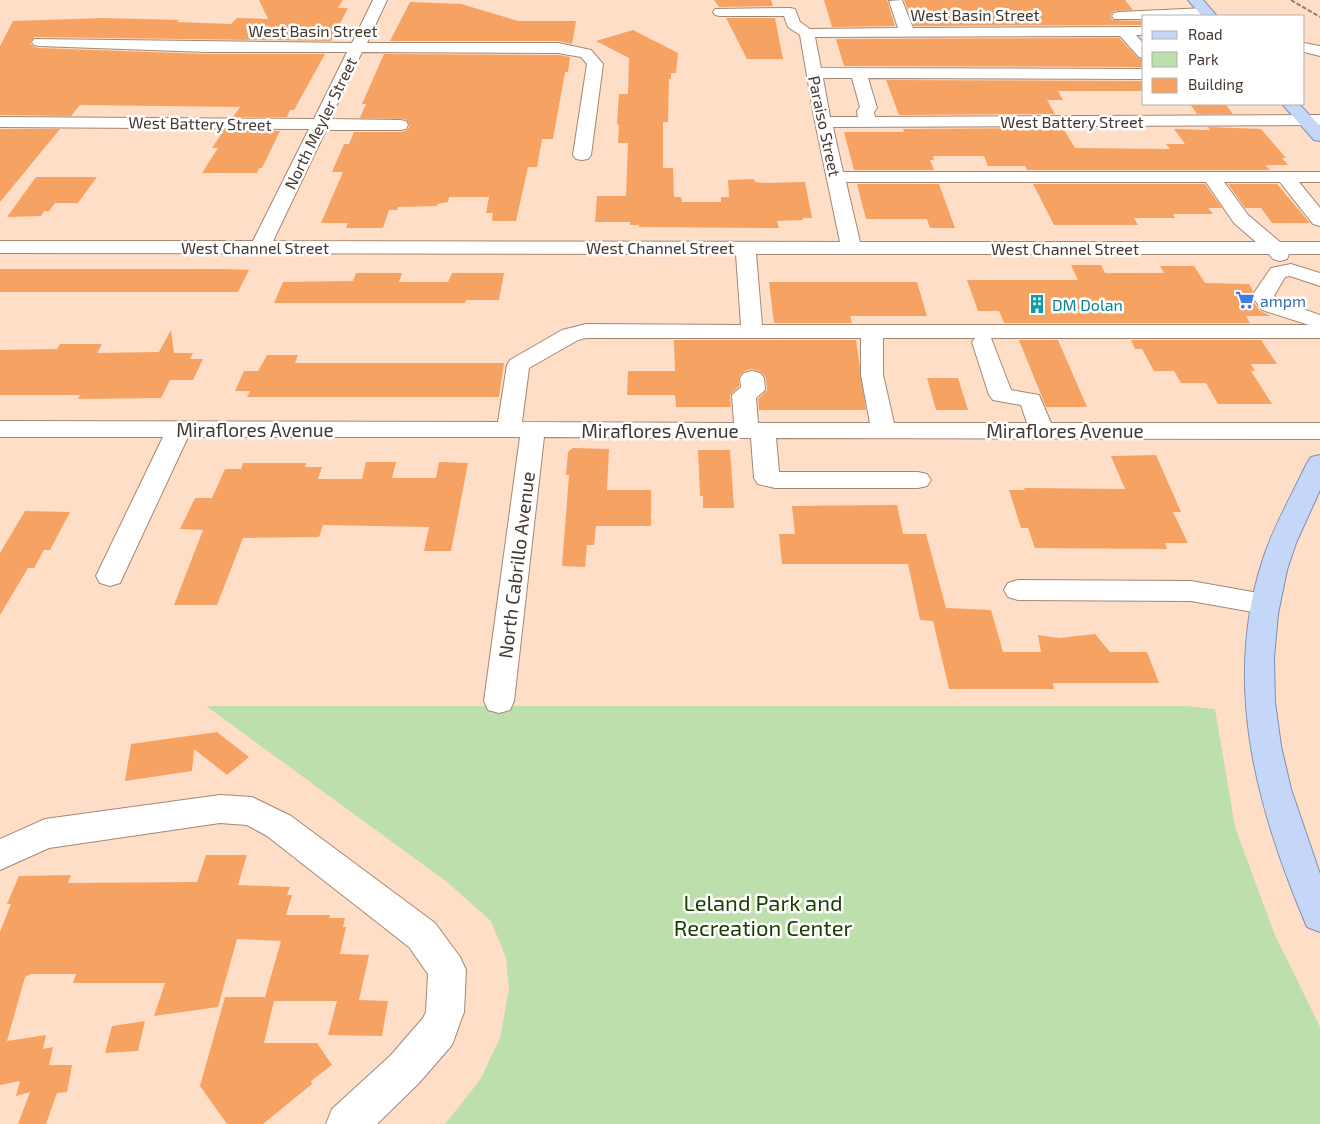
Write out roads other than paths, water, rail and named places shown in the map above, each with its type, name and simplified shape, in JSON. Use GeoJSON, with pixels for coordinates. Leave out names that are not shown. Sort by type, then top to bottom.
{"type":"FeatureCollection","features":[{"type":"Feature","properties":{"kind":"main road"},"geometry":{"type":"LineString","coordinates":[[1195,0],[1208,14]]}},
{"type":"Feature","properties":{"kind":"main road"},"geometry":{"type":"LineString","coordinates":[[1291,105],[1312,120],[1320,136]]}},
{"type":"Feature","properties":{"kind":"main road"},"geometry":{"type":"LineString","coordinates":[[1320,463],[1279,550],[1260,626],[1258,670],[1265,747],[1277,798],[1289,837],[1320,914]]}},
{"type":"Feature","properties":{"kind":"street","name":"North Meyler Street"},"geometry":{"type":"LineString","coordinates":[[260,247],[380,0]]}},
{"type":"Feature","properties":{"kind":"street"},"geometry":{"type":"LineString","coordinates":[[896,1],[907,32]]}},
{"type":"Feature","properties":{"kind":"street"},"geometry":{"type":"LineString","coordinates":[[720,12],[790,12],[793,24],[807,33]]}},
{"type":"Feature","properties":{"kind":"street"},"geometry":{"type":"LineString","coordinates":[[1153,15],[1165,12],[1208,14]]}},
{"type":"Feature","properties":{"kind":"street"},"geometry":{"type":"LineString","coordinates":[[1105,16],[1142,16]]}},
{"type":"Feature","properties":{"kind":"street"},"geometry":{"type":"LineString","coordinates":[[1132,16],[1142,28]]}},
{"type":"Feature","properties":{"kind":"street"},"geometry":{"type":"LineString","coordinates":[[1032,18],[1041,31]]}},
{"type":"Feature","properties":{"kind":"street","name":"West Basin Street"},"geometry":{"type":"LineString","coordinates":[[807,33],[1142,30]]}},
{"type":"Feature","properties":{"kind":"street"},"geometry":{"type":"LineString","coordinates":[[1124,31],[1142,52]]}},
{"type":"Feature","properties":{"kind":"street","name":"Paraiso Street"},"geometry":{"type":"LineString","coordinates":[[807,33],[823,122],[851,248]]}},
{"type":"Feature","properties":{"kind":"street","name":"West Basin Street"},"geometry":{"type":"LineString","coordinates":[[39,42],[206,47],[558,48],[586,53],[595,64],[582,155]]}},
{"type":"Feature","properties":{"kind":"street"},"geometry":{"type":"LineString","coordinates":[[1305,48],[1320,51]]}},
{"type":"Feature","properties":{"kind":"street"},"geometry":{"type":"LineString","coordinates":[[814,74],[1142,74]]}},
{"type":"Feature","properties":{"kind":"street"},"geometry":{"type":"LineString","coordinates":[[860,78],[869,108],[864,111],[868,122]]}},
{"type":"Feature","properties":{"kind":"street","name":"West Battery Street"},"geometry":{"type":"LineString","coordinates":[[823,122],[1312,120]]}},
{"type":"Feature","properties":{"kind":"street","name":"West Battery Street"},"geometry":{"type":"LineString","coordinates":[[0,122],[400,125]]}},
{"type":"Feature","properties":{"kind":"street"},"geometry":{"type":"LineString","coordinates":[[835,177],[1320,177]]}},
{"type":"Feature","properties":{"kind":"street"},"geometry":{"type":"LineString","coordinates":[[1212,178],[1241,219],[1275,248],[1291,270]]}},
{"type":"Feature","properties":{"kind":"street"},"geometry":{"type":"LineString","coordinates":[[1286,178],[1320,219]]}},
{"type":"Feature","properties":{"kind":"street","name":"West Channel Street"},"geometry":{"type":"LineString","coordinates":[[0,247],[1320,248]]}},
{"type":"Feature","properties":{"kind":"street"},"geometry":{"type":"LineString","coordinates":[[746,248],[752,330],[1320,329]]}},
{"type":"Feature","properties":{"kind":"street"},"geometry":{"type":"LineString","coordinates":[[1320,280],[1291,270],[1278,272],[1262,296],[1270,305],[1320,329]]}},
{"type":"Feature","properties":{"kind":"street","name":"North Cabrillo Avenue"},"geometry":{"type":"LineString","coordinates":[[499,701],[521,430],[518,365],[570,334],[586,331],[752,330]]}},
{"type":"Feature","properties":{"kind":"street"},"geometry":{"type":"LineString","coordinates":[[872,330],[872,375],[884,430]]}},
{"type":"Feature","properties":{"kind":"street"},"geometry":{"type":"LineString","coordinates":[[983,342],[1001,395],[1031,400],[1042,430]]}},
{"type":"Feature","properties":{"kind":"street"},"geometry":{"type":"LineString","coordinates":[[752,378],[753,390],[744,395],[767,478],[774,480],[918,480]]}},
{"type":"Feature","properties":{"kind":"street","name":"Miraflores Avenue"},"geometry":{"type":"LineString","coordinates":[[0,429],[1320,431]]}},
{"type":"Feature","properties":{"kind":"street"},"geometry":{"type":"LineString","coordinates":[[110,576],[179,429]]}},
{"type":"Feature","properties":{"kind":"street"},"geometry":{"type":"LineString","coordinates":[[1018,590],[1191,591],[1264,604]]}},
{"type":"Feature","properties":{"kind":"street"},"geometry":{"type":"LineString","coordinates":[[4,852],[45,834],[220,809],[252,811],[279,826],[422,935],[447,970],[445,1012],[438,1031],[405,1069],[347,1124]]}},
{"type":"Feature","properties":{"kind":"railway"},"geometry":{"type":"LineString","coordinates":[[1291,0],[1320,17]]}},
{"type":"Feature","properties":{"kind":"place","name":"ampm"},"geometry":{"type":"Point","coordinates":[1245,300]}},
{"type":"Feature","properties":{"kind":"place","name":"DM Dolan"},"geometry":{"type":"Point","coordinates":[1037,304]}},
{"type":"Feature","properties":{"kind":"park label","name":"Leland Park and Recreation Center"},"geometry":{"type":"Point","coordinates":[763,914]}}]}
